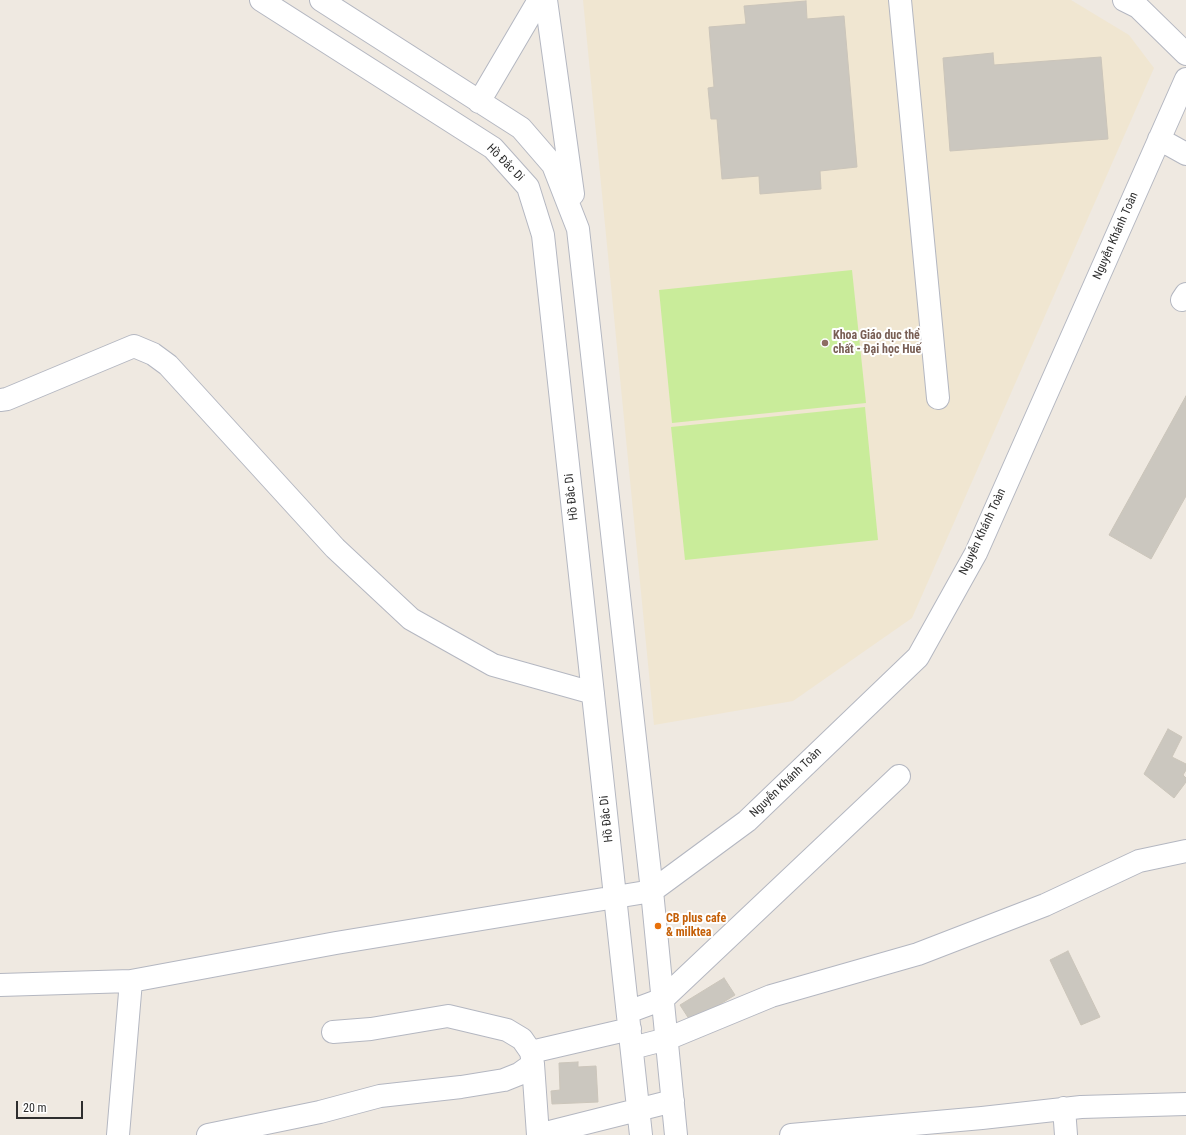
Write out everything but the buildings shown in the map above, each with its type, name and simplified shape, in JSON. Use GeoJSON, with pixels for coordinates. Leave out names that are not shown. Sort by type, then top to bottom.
{"type":"FeatureCollection","features":[{"type":"Feature","properties":{"kind":"street","name":"Hồ Đắc Di"},"geometry":{"type":"LineString","coordinates":[[261,0],[493,148],[528,187],[543,235],[641,1135]]}},
{"type":"Feature","properties":{"kind":"street"},"geometry":{"type":"LineString","coordinates":[[320,0],[521,128],[553,165],[578,228]]}},
{"type":"Feature","properties":{"kind":"street"},"geometry":{"type":"LineString","coordinates":[[479,102],[539,0]]}},
{"type":"Feature","properties":{"kind":"street"},"geometry":{"type":"LineString","coordinates":[[546,0],[578,228],[652,891],[676,1135]]}},
{"type":"Feature","properties":{"kind":"street"},"geometry":{"type":"LineString","coordinates":[[900,0],[938,398]]}},
{"type":"Feature","properties":{"kind":"street"},"geometry":{"type":"LineString","coordinates":[[1124,0],[1138,8],[1186,54]]}},
{"type":"Feature","properties":{"kind":"street"},"geometry":{"type":"LineString","coordinates":[[392,83],[409,57]]}},
{"type":"Feature","properties":{"kind":"street","name":"Nguyễn Khánh Toàn"},"geometry":{"type":"LineString","coordinates":[[652,891],[747,821],[918,657],[976,553],[1186,79]]}},
{"type":"Feature","properties":{"kind":"street"},"geometry":{"type":"LineString","coordinates":[[1159,139],[1186,154]]}},
{"type":"Feature","properties":{"kind":"street"},"geometry":{"type":"LineString","coordinates":[[528,187],[553,165]]}},
{"type":"Feature","properties":{"kind":"street"},"geometry":{"type":"LineString","coordinates":[[0,400],[7,399],[134,346],[153,354],[168,366],[335,548],[411,619],[493,665],[593,694]]}},
{"type":"Feature","properties":{"kind":"street"},"geometry":{"type":"LineString","coordinates":[[208,1135],[320,1112],[380,1096],[461,1087],[504,1080],[519,1074],[532,1058],[630,1030],[899,776]]}},
{"type":"Feature","properties":{"kind":"street"},"geometry":{"type":"LineString","coordinates":[[630,1030],[667,1039],[771,996],[918,954],[1045,905],[1139,862],[1186,851]]}},
{"type":"Feature","properties":{"kind":"street"},"geometry":{"type":"LineString","coordinates":[[0,985],[131,981],[336,943],[652,891]]}},
{"type":"Feature","properties":{"kind":"street"},"geometry":{"type":"LineString","coordinates":[[118,1135],[131,981]]}},
{"type":"Feature","properties":{"kind":"street"},"geometry":{"type":"LineString","coordinates":[[333,1032],[371,1029],[448,1016],[507,1030],[522,1039],[532,1058],[538,1135],[673,1101]]}},
{"type":"Feature","properties":{"kind":"street"},"geometry":{"type":"LineString","coordinates":[[791,1135],[982,1118],[1064,1108],[1186,1104]]}},
{"type":"Feature","properties":{"kind":"street"},"geometry":{"type":"LineString","coordinates":[[1064,1108],[1066,1135]]}},
{"type":"Feature","properties":{"kind":"shaded area","name":"Khoa Giáo dục thể chất - Đại học Huế"},"geometry":{"type":"Polygon","coordinates":[[[583,0],[1071,0],[1129,35],[1154,68],[912,618],[793,701],[654,725],[583,0]]]}},
{"type":"Feature","properties":{"kind":"green space"},"geometry":{"type":"Polygon","coordinates":[[[852,270],[866,403],[672,423],[659,290],[852,270]]]}},
{"type":"Feature","properties":{"kind":"green space"},"geometry":{"type":"Polygon","coordinates":[[[865,407],[878,540],[685,560],[671,427],[865,407]]]}},
{"type":"Feature","properties":{"kind":"place","name":"Khoa Giáo dục thể chất - Đại học Huế"},"geometry":{"type":"Point","coordinates":[825,343]}},
{"type":"Feature","properties":{"kind":"place","name":"CB plus cafe & milktea"},"geometry":{"type":"Point","coordinates":[658,926]}}]}
